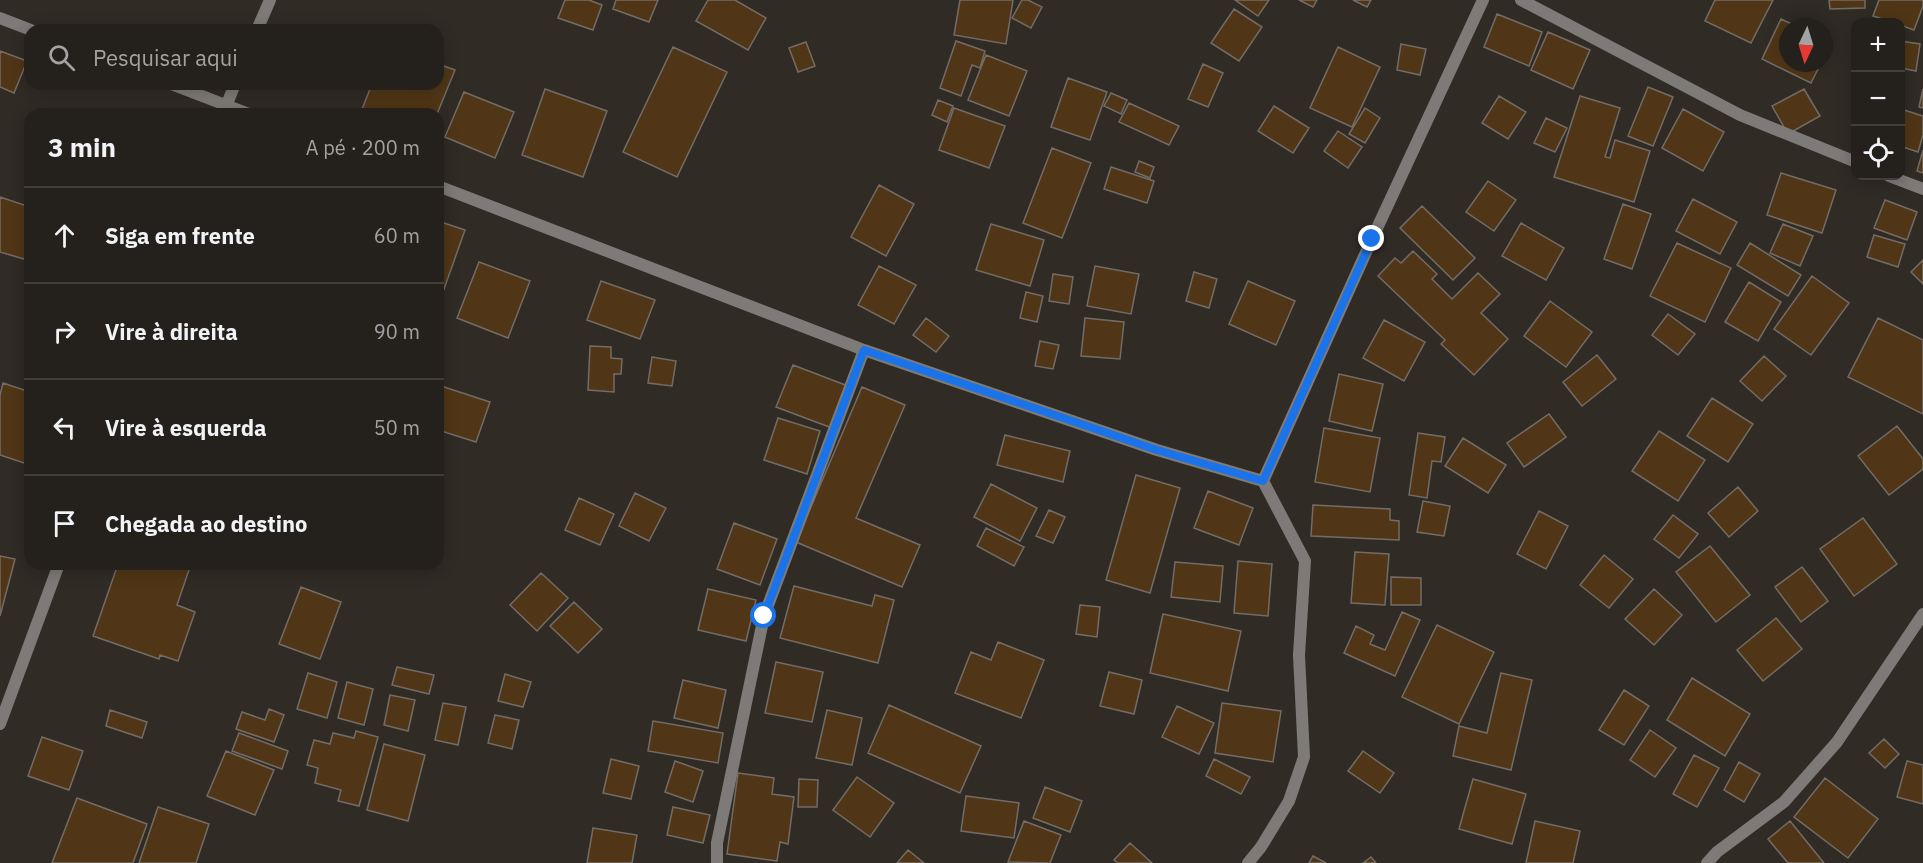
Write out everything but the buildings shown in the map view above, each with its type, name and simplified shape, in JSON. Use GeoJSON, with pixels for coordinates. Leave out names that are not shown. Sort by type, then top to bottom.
{"type":"FeatureCollection","features":[{"type":"Feature","properties":{"kind":"street"},"geometry":{"type":"LineString","coordinates":[[260,24],[270,0]]}},
{"type":"Feature","properties":{"kind":"street"},"geometry":{"type":"LineString","coordinates":[[1263,481],[1483,0]]}},
{"type":"Feature","properties":{"kind":"street"},"geometry":{"type":"LineString","coordinates":[[1521,0],[1740,115],[1851,160]]}},
{"type":"Feature","properties":{"kind":"street"},"geometry":{"type":"LineString","coordinates":[[0,18],[24,27]]}},
{"type":"Feature","properties":{"kind":"street"},"geometry":{"type":"LineString","coordinates":[[183,90],[221,108]]}},
{"type":"Feature","properties":{"kind":"street"},"geometry":{"type":"LineString","coordinates":[[226,108],[233,90]]}},
{"type":"Feature","properties":{"kind":"street"},"geometry":{"type":"LineString","coordinates":[[1899,180],[1923,189]]}},
{"type":"Feature","properties":{"kind":"street"},"geometry":{"type":"LineString","coordinates":[[444,188],[864,350],[1157,450],[1263,481],[1305,561],[1299,655],[1304,757],[1289,801],[1261,847],[1248,863]]}},
{"type":"Feature","properties":{"kind":"street"},"geometry":{"type":"LineString","coordinates":[[717,863],[717,843],[764,616],[864,350]]}},
{"type":"Feature","properties":{"kind":"street"},"geometry":{"type":"LineString","coordinates":[[0,724],[57,570]]}},
{"type":"Feature","properties":{"kind":"street"},"geometry":{"type":"LineString","coordinates":[[1707,863],[1717,852],[1784,802],[1837,742],[1923,614]]}},
{"type":"Feature","properties":{"kind":"route"},"geometry":{"type":"LineString","coordinates":[[764,616],[864,350],[1157,450],[1263,481],[1372,239]]}}]}
